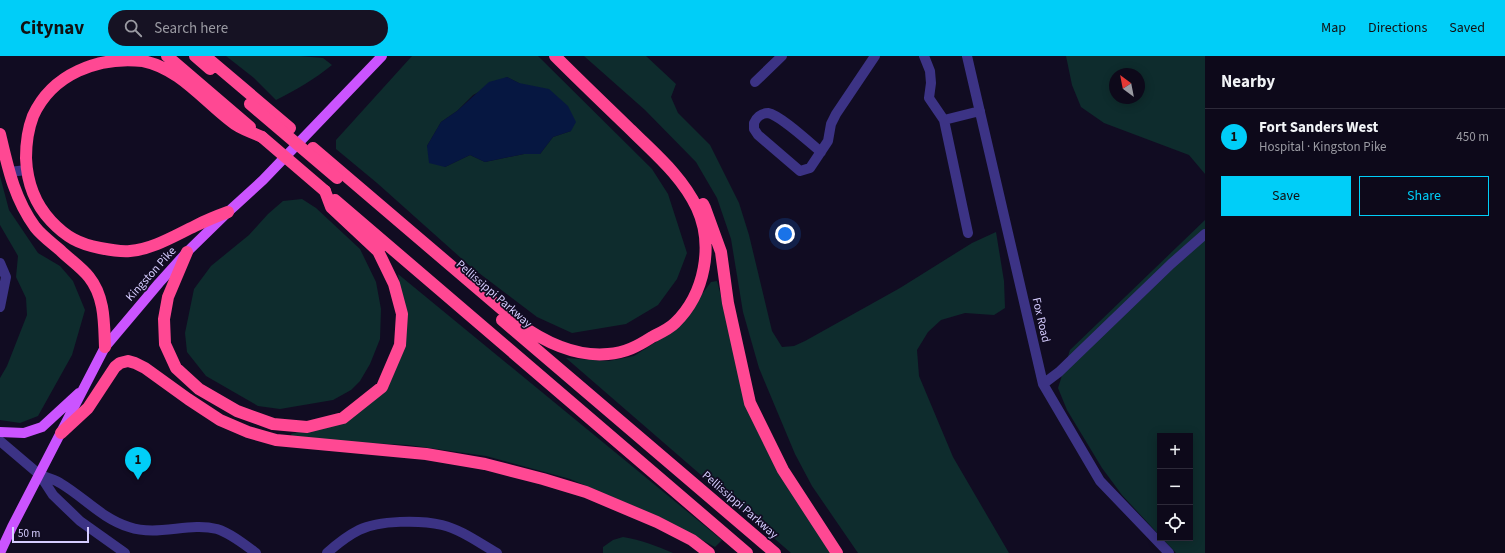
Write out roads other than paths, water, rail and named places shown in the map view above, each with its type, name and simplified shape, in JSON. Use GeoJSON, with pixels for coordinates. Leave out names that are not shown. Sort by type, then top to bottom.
{"type":"FeatureCollection","features":[{"type":"Feature","properties":{"kind":"highway"},"geometry":{"type":"LineString","coordinates":[[168,56],[236,120]]}},
{"type":"Feature","properties":{"kind":"highway","name":"Pellissippi Parkway"},"geometry":{"type":"LineString","coordinates":[[195,56],[775,553]]}},
{"type":"Feature","properties":{"kind":"highway"},"geometry":{"type":"LineString","coordinates":[[205,56],[529,331],[556,345],[579,352],[607,354],[635,348],[675,323],[692,302],[701,279],[706,243],[701,221],[697,208],[676,175],[555,56]]}},
{"type":"Feature","properties":{"kind":"highway"},"geometry":{"type":"LineString","coordinates":[[567,56],[677,168],[705,208],[722,252],[728,303],[750,403],[783,470],[837,553]]}},
{"type":"Feature","properties":{"kind":"highway"},"geometry":{"type":"LineString","coordinates":[[228,212],[146,248],[129,251],[114,251],[86,246],[69,237],[46,216],[36,201],[28,182],[26,147],[33,117],[51,89],[68,75],[84,66],[104,61],[125,59],[144,61],[164,69],[187,83],[236,120],[262,137],[747,553]]}},
{"type":"Feature","properties":{"kind":"highway"},"geometry":{"type":"LineString","coordinates":[[0,134],[9,172],[22,208],[36,229],[89,277],[96,288],[101,299],[104,319],[105,347]]}},
{"type":"Feature","properties":{"kind":"highway"},"geometry":{"type":"LineString","coordinates":[[187,252],[168,296],[164,319],[165,344],[176,368],[205,393],[237,411],[272,424],[307,427],[342,418],[382,387],[400,345],[402,314],[394,284],[378,251],[331,207],[325,191]]}},
{"type":"Feature","properties":{"kind":"highway"},"geometry":{"type":"LineString","coordinates":[[61,433],[88,408],[115,367],[120,363],[128,361],[145,368],[220,420],[248,432],[276,440],[426,454],[485,464],[543,479],[586,492],[657,522],[692,540],[709,553]]}},
{"type":"Feature","properties":{"kind":"main road","name":"Kingston Pike"},"geometry":{"type":"LineString","coordinates":[[0,553],[4,534],[40,475],[105,347],[187,252],[262,180],[382,56]]}},
{"type":"Feature","properties":{"kind":"main road"},"geometry":{"type":"LineString","coordinates":[[0,432],[24,433],[42,427],[85,388]]}},
{"type":"Feature","properties":{"kind":"street"},"geometry":{"type":"LineString","coordinates":[[755,82],[782,56]]}},
{"type":"Feature","properties":{"kind":"street"},"geometry":{"type":"LineString","coordinates":[[821,152],[779,118],[770,114],[764,113],[759,116],[754,123],[754,129],[758,135],[800,171],[810,168],[821,152],[828,141],[831,124],[836,114],[875,56]]}},
{"type":"Feature","properties":{"kind":"street"},"geometry":{"type":"LineString","coordinates":[[924,56],[930,71],[931,83],[929,98],[944,120],[968,233]]}},
{"type":"Feature","properties":{"kind":"street","name":"Fox Road"},"geometry":{"type":"LineString","coordinates":[[967,56],[1043,384],[1100,481],[1169,553]]}},
{"type":"Feature","properties":{"kind":"street"},"geometry":{"type":"LineString","coordinates":[[944,120],[980,111]]}},
{"type":"Feature","properties":{"kind":"street"},"geometry":{"type":"LineString","coordinates":[[9,172],[27,170]]}},
{"type":"Feature","properties":{"kind":"street"},"geometry":{"type":"LineString","coordinates":[[1043,384],[1059,372],[1171,264],[1205,234]]}},
{"type":"Feature","properties":{"kind":"street"},"geometry":{"type":"LineString","coordinates":[[0,263],[6,277],[0,307]]}},
{"type":"Feature","properties":{"kind":"street"},"geometry":{"type":"LineString","coordinates":[[0,441],[40,475],[53,495],[80,521],[126,553]]}},
{"type":"Feature","properties":{"kind":"street"},"geometry":{"type":"LineString","coordinates":[[40,475],[59,482],[90,506],[129,528],[156,531],[204,527],[218,530],[242,543],[256,553]]}},
{"type":"Feature","properties":{"kind":"street"},"geometry":{"type":"LineString","coordinates":[[327,553],[340,542],[361,529],[389,523],[416,522],[442,525],[470,537],[497,553]]}},
{"type":"Feature","properties":{"kind":"water"},"geometry":{"type":"Polygon","coordinates":[[[507,77],[519,83],[549,89],[568,106],[576,122],[571,131],[553,137],[540,154],[524,154],[485,162],[470,155],[445,167],[429,163],[427,146],[441,122],[457,111],[489,82],[507,77]]]}},
{"type":"Feature","properties":{"kind":"place","name":"Fort Sanders West"},"geometry":{"type":"Point","coordinates":[138,480]}}]}
